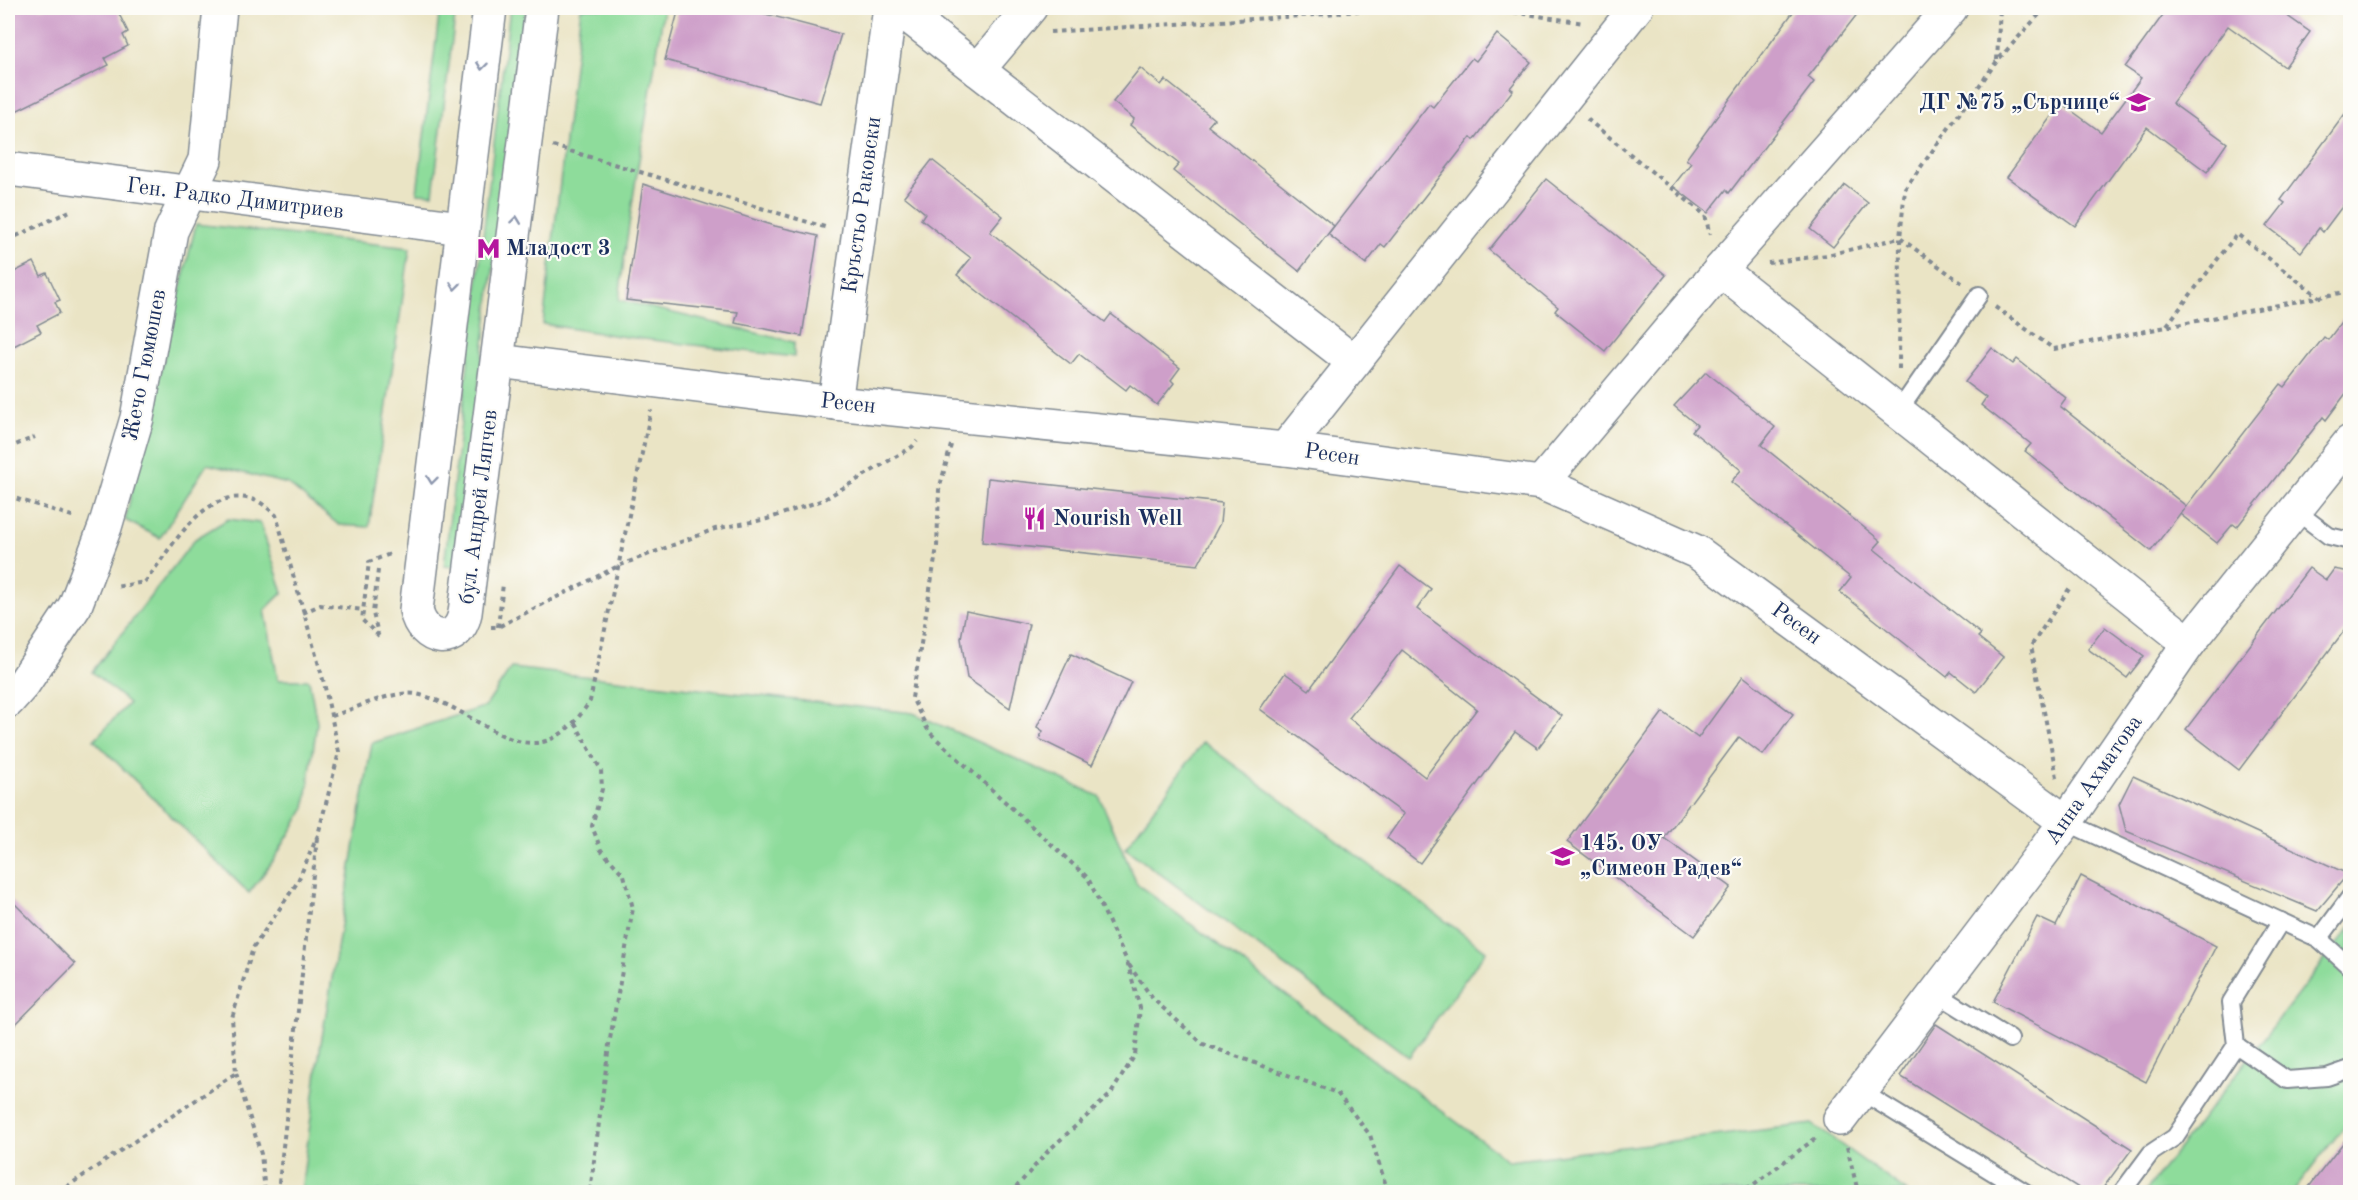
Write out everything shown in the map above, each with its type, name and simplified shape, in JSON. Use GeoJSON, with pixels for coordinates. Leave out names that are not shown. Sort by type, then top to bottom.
{"type":"FeatureCollection","features":[{"type":"Feature","properties":{"kind":"street","name":"Жечо Гюмюшев"},"geometry":{"type":"LineString","coordinates":[[8,700],[24,683],[75,606],[105,527],[137,418],[171,231],[205,160],[220,8]]}},
{"type":"Feature","properties":{"kind":"street","name":"бул. Андрей Ляпчев"},"geometry":{"type":"LineString","coordinates":[[490,8],[416,610],[421,625],[432,634],[440,636],[454,633],[464,621],[542,8]]}},
{"type":"Feature","properties":{"kind":"street","name":"Кръстьо Раковски"},"geometry":{"type":"LineString","coordinates":[[835,403],[890,8]]}},
{"type":"Feature","properties":{"kind":"street"},"geometry":{"type":"LineString","coordinates":[[898,8],[1354,362]]}},
{"type":"Feature","properties":{"kind":"street"},"geometry":{"type":"LineString","coordinates":[[978,70],[1030,8]]}},
{"type":"Feature","properties":{"kind":"street"},"geometry":{"type":"LineString","coordinates":[[1541,483],[1720,270],[1951,8]]}},
{"type":"Feature","properties":{"kind":"street"},"geometry":{"type":"LineString","coordinates":[[1285,449],[1628,18]]}},
{"type":"Feature","properties":{"kind":"street","name":"Ген. Радко Димитриев"},"geometry":{"type":"LineString","coordinates":[[8,169],[462,228]]}},
{"type":"Feature","properties":{"kind":"street"},"geometry":{"type":"LineString","coordinates":[[1720,270],[2189,643]]}},
{"type":"Feature","properties":{"kind":"street","name":"Ресен"},"geometry":{"type":"LineString","coordinates":[[498,361],[835,403],[1285,449],[1541,483],[1697,552],[2066,822]]}},
{"type":"Feature","properties":{"kind":"street","name":"Анна Ахматова"},"geometry":{"type":"LineString","coordinates":[[1840,1119],[2066,822],[2189,643],[2350,442]]}},
{"type":"Feature","properties":{"kind":"lane"},"geometry":{"type":"LineString","coordinates":[[1898,412],[1979,295]]}},
{"type":"Feature","properties":{"kind":"lane"},"geometry":{"type":"LineString","coordinates":[[2296,510],[2329,536],[2350,541]]}},
{"type":"Feature","properties":{"kind":"lane"},"geometry":{"type":"LineString","coordinates":[[2066,822],[2319,939],[2350,967]]}},
{"type":"Feature","properties":{"kind":"lane"},"geometry":{"type":"LineString","coordinates":[[2319,939],[2350,897]]}},
{"type":"Feature","properties":{"kind":"lane"},"geometry":{"type":"LineString","coordinates":[[2122,1192],[2151,1153],[2175,1137],[2236,1045],[2231,1002],[2281,921]]}},
{"type":"Feature","properties":{"kind":"lane"},"geometry":{"type":"LineString","coordinates":[[1936,993],[2010,1039]]}},
{"type":"Feature","properties":{"kind":"lane"},"geometry":{"type":"LineString","coordinates":[[2236,1045],[2287,1080],[2327,1077],[2350,1069]]}},
{"type":"Feature","properties":{"kind":"lane"},"geometry":{"type":"LineString","coordinates":[[1862,1092],[2025,1192]]}},
{"type":"Feature","properties":{"kind":"path"},"geometry":{"type":"LineString","coordinates":[[1315,15],[1321,8]]}},
{"type":"Feature","properties":{"kind":"path"},"geometry":{"type":"LineString","coordinates":[[1007,35],[1391,8]]}},
{"type":"Feature","properties":{"kind":"path"},"geometry":{"type":"LineString","coordinates":[[1487,8],[1628,18]]}},
{"type":"Feature","properties":{"kind":"path"},"geometry":{"type":"LineString","coordinates":[[1997,61],[2000,8]]}},
{"type":"Feature","properties":{"kind":"path"},"geometry":{"type":"LineString","coordinates":[[1898,412],[1900,238],[1905,189],[1997,61],[2045,8]]}},
{"type":"Feature","properties":{"kind":"path"},"geometry":{"type":"LineString","coordinates":[[1563,99],[1705,215],[1720,270],[1827,255],[1900,238],[2054,349],[2350,291]]}},
{"type":"Feature","properties":{"kind":"path"},"geometry":{"type":"LineString","coordinates":[[550,145],[858,237]]}},
{"type":"Feature","properties":{"kind":"path"},"geometry":{"type":"LineString","coordinates":[[2167,326],[2237,234],[2319,297]]}},
{"type":"Feature","properties":{"kind":"path"},"geometry":{"type":"LineString","coordinates":[[332,716],[396,694],[415,694],[448,707],[496,734],[529,743],[557,738],[575,723],[590,701],[657,381]]}},
{"type":"Feature","properties":{"kind":"path"},"geometry":{"type":"LineString","coordinates":[[503,584],[498,627],[618,566],[716,529],[767,519],[823,500],[912,447],[946,414]]}},
{"type":"Feature","properties":{"kind":"path"},"geometry":{"type":"LineString","coordinates":[[946,414],[939,490],[937,547],[912,699],[929,732],[1089,878],[1126,961],[1140,1008],[1136,1055],[1110,1095],[1048,1151],[1012,1192]]}},
{"type":"Feature","properties":{"kind":"path"},"geometry":{"type":"LineString","coordinates":[[8,448],[35,437]]}},
{"type":"Feature","properties":{"kind":"path"},"geometry":{"type":"LineString","coordinates":[[8,496],[105,527]]}},
{"type":"Feature","properties":{"kind":"path"},"geometry":{"type":"LineString","coordinates":[[87,573],[117,588],[145,582],[202,511],[227,498],[257,501],[276,515],[332,716],[339,752],[318,835],[278,1192]]}},
{"type":"Feature","properties":{"kind":"path"},"geometry":{"type":"LineString","coordinates":[[378,570],[373,613],[379,636],[362,620],[369,561],[390,554]]}},
{"type":"Feature","properties":{"kind":"path"},"geometry":{"type":"LineString","coordinates":[[2066,822],[2031,646],[2087,561]]}},
{"type":"Feature","properties":{"kind":"path"},"geometry":{"type":"LineString","coordinates":[[303,613],[320,605],[363,610]]}},
{"type":"Feature","properties":{"kind":"path"},"geometry":{"type":"LineString","coordinates":[[575,723],[602,770],[602,789],[592,826],[601,850],[624,875],[633,908],[609,1045],[590,1192]]}},
{"type":"Feature","properties":{"kind":"path"},"geometry":{"type":"LineString","coordinates":[[265,1192],[261,1154],[236,1072],[232,1018],[254,948],[297,884],[318,835]]}},
{"type":"Feature","properties":{"kind":"path"},"geometry":{"type":"LineString","coordinates":[[1126,961],[1153,999],[1203,1044],[1337,1093],[1370,1135],[1388,1192]]}},
{"type":"Feature","properties":{"kind":"path"},"geometry":{"type":"LineString","coordinates":[[59,1192],[236,1072]]}},
{"type":"Feature","properties":{"kind":"path"},"geometry":{"type":"LineString","coordinates":[[1738,1192],[1754,1185],[1840,1119],[1858,1192]]}},
{"type":"Feature","properties":{"kind":"green space"},"geometry":{"type":"Polygon","coordinates":[[[440,8],[456,8],[433,194],[417,193],[440,8]]]}},
{"type":"Feature","properties":{"kind":"green space"},"geometry":{"type":"Polygon","coordinates":[[[510,8],[526,8],[456,567],[444,566],[510,8]]]}},
{"type":"Feature","properties":{"kind":"green space"},"geometry":{"type":"Polygon","coordinates":[[[581,8],[664,8],[634,190],[619,300],[794,342],[794,357],[619,336],[543,324],[581,8]]]}},
{"type":"Feature","properties":{"kind":"green space"},"geometry":{"type":"Polygon","coordinates":[[[196,224],[410,248],[369,527],[339,525],[288,484],[207,464],[160,538],[125,520],[196,224]]]}},
{"type":"Feature","properties":{"kind":"green space"},"geometry":{"type":"Polygon","coordinates":[[[228,519],[260,523],[283,592],[265,610],[278,680],[309,680],[317,723],[305,808],[273,861],[249,893],[94,740],[129,703],[92,672],[195,539],[228,519]]]}},
{"type":"Feature","properties":{"kind":"green space"},"geometry":{"type":"Polygon","coordinates":[[[511,668],[913,713],[1099,796],[1137,884],[1509,1161],[1812,1124],[1907,1192],[301,1192],[320,1049],[372,743],[486,706],[511,668]]]}},
{"type":"Feature","properties":{"kind":"green space"},"geometry":{"type":"Polygon","coordinates":[[[1203,742],[1486,951],[1409,1057],[1125,848],[1203,742]]]}},
{"type":"Feature","properties":{"kind":"green space"},"geometry":{"type":"Polygon","coordinates":[[[2350,927],[2350,1119],[2293,1192],[2145,1192],[2350,927]]]}},
{"type":"Feature","properties":{"kind":"building"},"geometry":{"type":"Polygon","coordinates":[[[21,8],[116,8],[128,32],[123,35],[128,46],[105,58],[109,65],[14,112],[8,97],[8,14],[21,8]]]}},
{"type":"Feature","properties":{"kind":"building"},"geometry":{"type":"Polygon","coordinates":[[[679,8],[743,8],[841,34],[820,103],[665,60],[679,8]]]}},
{"type":"Feature","properties":{"kind":"building"},"geometry":{"type":"Polygon","coordinates":[[[1796,8],[1862,8],[1808,77],[1814,82],[1729,193],[1726,190],[1708,213],[1673,186],[1691,163],[1686,159],[1796,8]]]}},
{"type":"Feature","properties":{"kind":"building"},"geometry":{"type":"Polygon","coordinates":[[[2168,8],[2276,8],[2310,32],[2285,67],[2228,26],[2172,103],[2227,143],[2207,172],[2147,127],[2075,226],[2007,177],[2061,103],[2101,132],[2141,78],[2125,67],[2168,8]]]}},
{"type":"Feature","properties":{"kind":"building"},"geometry":{"type":"Polygon","coordinates":[[[1497,34],[1531,62],[1510,88],[1513,90],[1474,140],[1471,137],[1385,247],[1381,244],[1366,264],[1328,234],[1429,104],[1433,107],[1472,58],[1476,61],[1497,34]]]}},
{"type":"Feature","properties":{"kind":"building"},"geometry":{"type":"Polygon","coordinates":[[[1140,68],[1161,85],[1165,80],[1214,119],[1208,126],[1334,226],[1299,271],[1173,171],[1179,164],[1130,125],[1134,119],[1113,102],[1140,68]]]}},
{"type":"Feature","properties":{"kind":"building"},"geometry":{"type":"Polygon","coordinates":[[[2350,107],[2350,196],[2323,232],[2319,228],[2301,252],[2267,226],[2285,203],[2281,200],[2350,107]]]}},
{"type":"Feature","properties":{"kind":"building"},"geometry":{"type":"Polygon","coordinates":[[[932,160],[1003,216],[990,232],[1105,322],[1111,314],[1180,368],[1171,380],[1174,383],[1157,405],[1130,385],[1126,390],[1079,354],[1071,364],[957,275],[971,258],[921,219],[925,213],[904,196],[932,160]]]}},
{"type":"Feature","properties":{"kind":"building"},"geometry":{"type":"Polygon","coordinates":[[[1546,179],[1666,275],[1605,351],[1555,311],[1558,307],[1489,250],[1546,179]]]}},
{"type":"Feature","properties":{"kind":"building"},"geometry":{"type":"Polygon","coordinates":[[[643,184],[775,226],[818,236],[802,336],[735,323],[738,312],[626,300],[643,184]]]}},
{"type":"Feature","properties":{"kind":"building"},"geometry":{"type":"Polygon","coordinates":[[[1845,185],[1868,203],[1833,247],[1810,229],[1845,185]]]}},
{"type":"Feature","properties":{"kind":"building"},"geometry":{"type":"Polygon","coordinates":[[[34,262],[41,276],[47,273],[60,300],[55,302],[60,313],[37,325],[41,332],[8,349],[8,275],[34,262]]]}},
{"type":"Feature","properties":{"kind":"building"},"geometry":{"type":"Polygon","coordinates":[[[2350,311],[2350,388],[2326,420],[2323,417],[2237,527],[2233,524],[2217,543],[2180,514],[2281,384],[2285,387],[2324,337],[2328,340],[2350,311]]]}},
{"type":"Feature","properties":{"kind":"building"},"geometry":{"type":"Polygon","coordinates":[[[1992,348],[2013,364],[2017,359],[2066,398],[2060,406],[2186,506],[2151,551],[2025,451],[2031,444],[1981,405],[1986,398],[1965,382],[1992,348]]]}},
{"type":"Feature","properties":{"kind":"building"},"geometry":{"type":"Polygon","coordinates":[[[1706,372],[1775,427],[1761,445],[1881,541],[1874,549],[1981,634],[1978,637],[2003,657],[1976,692],[1951,672],[1947,677],[1840,592],[1851,578],[1731,482],[1741,470],[1692,431],[1697,425],[1674,406],[1706,372]]]}},
{"type":"Feature","properties":{"kind":"building"},"geometry":{"type":"Polygon","coordinates":[[[988,478],[1222,503],[1220,523],[1198,565],[982,542],[988,478]]]}},
{"type":"Feature","properties":{"kind":"building"},"geometry":{"type":"Polygon","coordinates":[[[1400,566],[1431,589],[1417,609],[1562,716],[1538,748],[1515,732],[1420,863],[1387,838],[1404,814],[1260,709],[1285,673],[1309,690],[1400,566]],[[1402,650],[1349,718],[1425,777],[1477,709],[1402,650]]]}},
{"type":"Feature","properties":{"kind":"building"},"geometry":{"type":"Polygon","coordinates":[[[2309,568],[2326,580],[2334,569],[2350,572],[2350,623],[2239,770],[2186,729],[2309,568]]]}},
{"type":"Feature","properties":{"kind":"building"},"geometry":{"type":"Polygon","coordinates":[[[966,611],[1029,624],[1010,708],[967,678],[961,638],[966,611]]]}},
{"type":"Feature","properties":{"kind":"building"},"geometry":{"type":"Polygon","coordinates":[[[2105,627],[2144,656],[2127,678],[2088,649],[2105,627]]]}},
{"type":"Feature","properties":{"kind":"building"},"geometry":{"type":"Polygon","coordinates":[[[1071,654],[1131,682],[1092,765],[1039,739],[1043,731],[1037,727],[1071,654]]]}},
{"type":"Feature","properties":{"kind":"building"},"geometry":{"type":"Polygon","coordinates":[[[1743,676],[1793,714],[1763,755],[1739,737],[1664,838],[1731,887],[1694,936],[1567,842],[1663,712],[1698,738],[1743,676]]]}},
{"type":"Feature","properties":{"kind":"building"},"geometry":{"type":"Polygon","coordinates":[[[2133,776],[2348,874],[2317,911],[2126,831],[2119,804],[2133,776]]]}},
{"type":"Feature","properties":{"kind":"building"},"geometry":{"type":"Polygon","coordinates":[[[2081,876],[2216,946],[2146,1082],[1993,1002],[2037,917],[2056,926],[2081,876]]]}},
{"type":"Feature","properties":{"kind":"building"},"geometry":{"type":"Polygon","coordinates":[[[8,897],[75,964],[8,1032],[8,897]]]}},
{"type":"Feature","properties":{"kind":"building"},"geometry":{"type":"Polygon","coordinates":[[[1936,1024],[2132,1149],[2100,1192],[2085,1192],[1900,1076],[1936,1024]]]}},
{"type":"Feature","properties":{"kind":"building"},"geometry":{"type":"Polygon","coordinates":[[[2350,1134],[2350,1192],[2305,1192],[2350,1134]]]}},
{"type":"Feature","properties":{"kind":"place","name":"ДГ №75 „Сърчице“"},"geometry":{"type":"Point","coordinates":[2138,103]}},
{"type":"Feature","properties":{"kind":"place","name":"Младост 3"},"geometry":{"type":"Point","coordinates":[488,249]}},
{"type":"Feature","properties":{"kind":"place","name":"Nourish Well"},"geometry":{"type":"Point","coordinates":[1035,519]}},
{"type":"Feature","properties":{"kind":"place","name":"145. ОУ „Симеон Радев“"},"geometry":{"type":"Point","coordinates":[1562,857]}}]}
